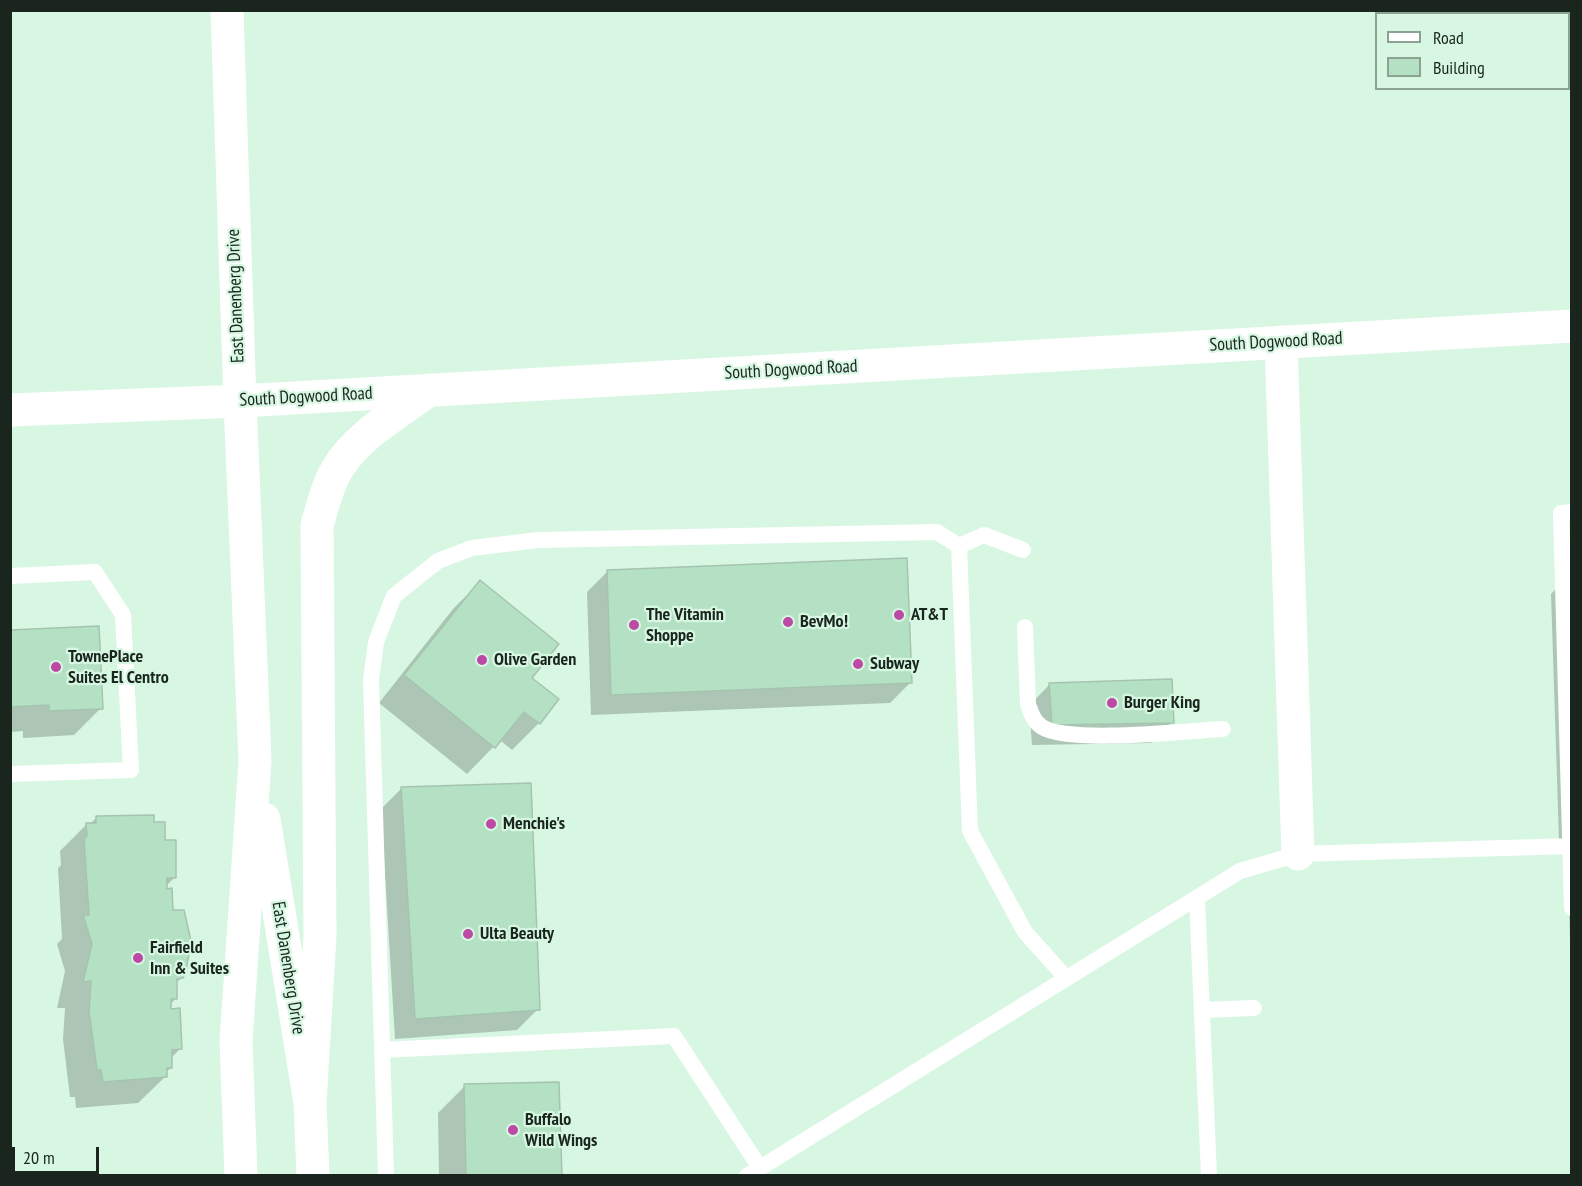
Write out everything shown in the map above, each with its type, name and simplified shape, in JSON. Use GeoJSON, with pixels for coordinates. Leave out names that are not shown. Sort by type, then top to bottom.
{"type":"FeatureCollection","features":[{"type":"Feature","properties":{"kind":"street","name":"East Danenberg Drive"},"geometry":{"type":"LineString","coordinates":[[227,10],[255,761],[236,1041],[241,1176]]}},
{"type":"Feature","properties":{"kind":"street","name":"South Dogwood Road"},"geometry":{"type":"LineString","coordinates":[[10,410],[429,390],[1572,326]]}},
{"type":"Feature","properties":{"kind":"street"},"geometry":{"type":"LineString","coordinates":[[1281,342],[1298,854]]}},
{"type":"Feature","properties":{"kind":"street"},"geometry":{"type":"LineString","coordinates":[[310,1103],[320,936],[318,525],[327,489],[337,469],[353,447],[429,390]]}},
{"type":"Feature","properties":{"kind":"street","name":"East Danenberg Drive"},"geometry":{"type":"LineString","coordinates":[[255,761],[310,1103],[313,1176]]}},
{"type":"Feature","properties":{"kind":"lane"},"geometry":{"type":"LineString","coordinates":[[1572,512],[1562,513],[1572,908]]}},
{"type":"Feature","properties":{"kind":"lane"},"geometry":{"type":"LineString","coordinates":[[386,1176],[371,680],[376,642],[394,596],[438,561],[472,548],[538,540],[937,532],[959,546]]}},
{"type":"Feature","properties":{"kind":"lane"},"geometry":{"type":"LineString","coordinates":[[959,546],[984,535],[1023,550]]}},
{"type":"Feature","properties":{"kind":"lane"},"geometry":{"type":"LineString","coordinates":[[959,546],[970,831],[1025,933],[1066,978]]}},
{"type":"Feature","properties":{"kind":"lane"},"geometry":{"type":"LineString","coordinates":[[10,576],[95,572],[123,615],[131,770],[10,774]]}},
{"type":"Feature","properties":{"kind":"lane"},"geometry":{"type":"LineString","coordinates":[[1025,627],[1028,704],[1031,715],[1041,726],[1053,732],[1080,735],[1223,729]]}},
{"type":"Feature","properties":{"kind":"lane"},"geometry":{"type":"LineString","coordinates":[[382,1050],[674,1036],[754,1172],[1240,871],[1298,854],[1571,846]]}},
{"type":"Feature","properties":{"kind":"lane"},"geometry":{"type":"LineString","coordinates":[[1197,898],[1209,1176]]}},
{"type":"Feature","properties":{"kind":"lane"},"geometry":{"type":"LineString","coordinates":[[1202,1010],[1254,1008]]}},
{"type":"Feature","properties":{"kind":"building"},"geometry":{"type":"Polygon","coordinates":[[[907,558],[912,683],[611,695],[607,570],[907,558]]]}},
{"type":"Feature","properties":{"kind":"building","name":"Olive Garden"},"geometry":{"type":"Polygon","coordinates":[[[480,580],[559,644],[532,678],[559,699],[540,724],[524,712],[495,748],[404,675],[480,580]]]}},
{"type":"Feature","properties":{"kind":"building","name":"TownePlace Suites El Centro"},"geometry":{"type":"Polygon","coordinates":[[[99,626],[103,709],[49,711],[49,705],[10,707],[10,630],[99,626]]]}},
{"type":"Feature","properties":{"kind":"building","name":"Burger King"},"geometry":{"type":"Polygon","coordinates":[[[1172,679],[1174,723],[1052,725],[1049,683],[1172,679]]]}},
{"type":"Feature","properties":{"kind":"building"},"geometry":{"type":"Polygon","coordinates":[[[531,783],[540,1010],[415,1019],[401,787],[531,783]]]}},
{"type":"Feature","properties":{"kind":"building","name":"Fairfield Inn & Suites"},"geometry":{"type":"Polygon","coordinates":[[[154,815],[154,822],[165,822],[165,840],[176,840],[176,878],[167,878],[167,889],[172,888],[173,910],[184,910],[191,941],[186,972],[183,978],[177,979],[177,999],[171,999],[171,1009],[180,1008],[182,1049],[172,1050],[172,1068],[167,1068],[167,1077],[103,1082],[101,1070],[97,1070],[89,1011],[91,981],[83,982],[92,944],[83,915],[89,915],[84,839],[87,836],[86,823],[96,823],[96,816],[154,815]]]}},
{"type":"Feature","properties":{"kind":"building","name":"Buffalo Wild Wings"},"geometry":{"type":"Polygon","coordinates":[[[559,1082],[562,1176],[466,1176],[464,1084],[559,1082]]]}},
{"type":"Feature","properties":{"kind":"place","name":"AT&T"},"geometry":{"type":"Point","coordinates":[899,615]}},
{"type":"Feature","properties":{"kind":"place","name":"BevMo!"},"geometry":{"type":"Point","coordinates":[788,622]}},
{"type":"Feature","properties":{"kind":"place","name":"The Vitamin Shoppe"},"geometry":{"type":"Point","coordinates":[634,625]}},
{"type":"Feature","properties":{"kind":"place","name":"Olive Garden"},"geometry":{"type":"Point","coordinates":[482,660]}},
{"type":"Feature","properties":{"kind":"place","name":"Subway"},"geometry":{"type":"Point","coordinates":[858,664]}},
{"type":"Feature","properties":{"kind":"place","name":"TownePlace Suites El Centro"},"geometry":{"type":"Point","coordinates":[56,667]}},
{"type":"Feature","properties":{"kind":"place","name":"Burger King"},"geometry":{"type":"Point","coordinates":[1112,703]}},
{"type":"Feature","properties":{"kind":"place","name":"Menchie's"},"geometry":{"type":"Point","coordinates":[491,824]}},
{"type":"Feature","properties":{"kind":"place","name":"Ulta Beauty"},"geometry":{"type":"Point","coordinates":[468,934]}},
{"type":"Feature","properties":{"kind":"place","name":"Fairfield Inn & Suites"},"geometry":{"type":"Point","coordinates":[138,958]}},
{"type":"Feature","properties":{"kind":"place","name":"Buffalo Wild Wings"},"geometry":{"type":"Point","coordinates":[513,1130]}}]}
